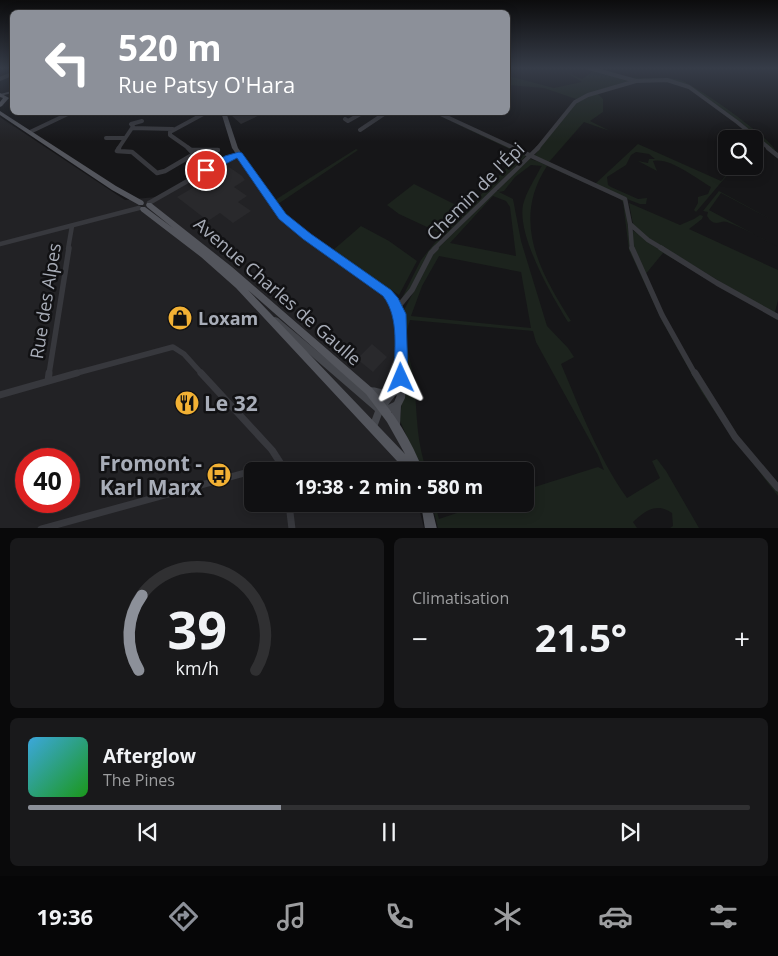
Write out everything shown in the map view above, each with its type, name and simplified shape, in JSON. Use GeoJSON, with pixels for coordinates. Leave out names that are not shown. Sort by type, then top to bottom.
{"type":"FeatureCollection","features":[{"type":"Feature","properties":{"kind":"main road"},"geometry":{"type":"LineString","coordinates":[[0,105],[2,96]]}},
{"type":"Feature","properties":{"kind":"main road","name":"Avenue Charles de Gaulle"},"geometry":{"type":"LineString","coordinates":[[0,113],[144,206],[229,269],[369,391],[382,408]]}},
{"type":"Feature","properties":{"kind":"main road","name":"Avenue Charles de Gaulle"},"geometry":{"type":"LineString","coordinates":[[144,206],[204,255],[265,312],[373,427]]}},
{"type":"Feature","properties":{"kind":"main road"},"geometry":{"type":"LineString","coordinates":[[382,408],[396,425],[414,462]]}},
{"type":"Feature","properties":{"kind":"main road"},"geometry":{"type":"LineString","coordinates":[[373,427],[404,462]]}},
{"type":"Feature","properties":{"kind":"main road"},"geometry":{"type":"LineString","coordinates":[[428,512],[431,528]]}},
{"type":"Feature","properties":{"kind":"street","name":"Chemin de l'Épi"},"geometry":{"type":"LineString","coordinates":[[398,307],[412,290],[431,254],[449,234],[530,156],[567,110],[579,99],[599,93]]}},
{"type":"Feature","properties":{"kind":"street"},"geometry":{"type":"LineString","coordinates":[[697,93],[730,116],[778,156]]}},
{"type":"Feature","properties":{"kind":"street"},"geometry":{"type":"LineString","coordinates":[[30,132],[66,115]]}},
{"type":"Feature","properties":{"kind":"street"},"geometry":{"type":"LineString","coordinates":[[134,128],[173,129],[201,115]]}},
{"type":"Feature","properties":{"kind":"street"},"geometry":{"type":"LineString","coordinates":[[224,115],[229,136],[239,155],[283,216],[307,236],[387,293],[398,307],[401,398],[397,405],[396,425]]}},
{"type":"Feature","properties":{"kind":"street"},"geometry":{"type":"LineString","coordinates":[[345,120],[348,121],[359,115]]}},
{"type":"Feature","properties":{"kind":"street"},"geometry":{"type":"LineString","coordinates":[[360,130],[382,115]]}},
{"type":"Feature","properties":{"kind":"street"},"geometry":{"type":"LineString","coordinates":[[442,115],[625,199],[630,224],[632,250],[662,315],[700,382],[731,430],[749,456],[778,488]]}},
{"type":"Feature","properties":{"kind":"street"},"geometry":{"type":"LineString","coordinates":[[142,121],[132,124],[134,128],[125,138],[117,152],[132,152],[157,173],[165,171],[192,152],[218,150]]}},
{"type":"Feature","properties":{"kind":"street"},"geometry":{"type":"LineString","coordinates":[[173,129],[170,135],[192,152],[204,165]]}},
{"type":"Feature","properties":{"kind":"street"},"geometry":{"type":"LineString","coordinates":[[106,138],[125,138]]}},
{"type":"Feature","properties":{"kind":"street"},"geometry":{"type":"LineString","coordinates":[[0,244],[144,206],[228,158],[239,155]]}},
{"type":"Feature","properties":{"kind":"street"},"geometry":{"type":"LineString","coordinates":[[630,224],[660,248],[778,317]]}},
{"type":"Feature","properties":{"kind":"street","name":"Rue des Alpes"},"geometry":{"type":"LineString","coordinates":[[48,381],[72,226]]}},
{"type":"Feature","properties":{"kind":"street","name":"Avenue Charles de Gaulle"},"geometry":{"type":"LineString","coordinates":[[265,312],[382,408]]}},
{"type":"Feature","properties":{"kind":"street"},"geometry":{"type":"LineString","coordinates":[[0,394],[173,347],[184,354],[272,450],[278,462]]}},
{"type":"Feature","properties":{"kind":"street"},"geometry":{"type":"LineString","coordinates":[[373,427],[382,408],[394,392],[401,378]]}},
{"type":"Feature","properties":{"kind":"street"},"geometry":{"type":"LineString","coordinates":[[369,391],[386,394],[394,392]]}},
{"type":"Feature","properties":{"kind":"street"},"geometry":{"type":"LineString","coordinates":[[382,408],[397,405]]}},
{"type":"Feature","properties":{"kind":"street"},"geometry":{"type":"LineString","coordinates":[[41,528],[244,473]]}},
{"type":"Feature","properties":{"kind":"street"},"geometry":{"type":"LineString","coordinates":[[290,512],[292,528]]}},
{"type":"Feature","properties":{"kind":"shaded area"},"geometry":{"type":"Polygon","coordinates":[[[557,93],[595,93],[576,99],[557,93]]]}},
{"type":"Feature","properties":{"kind":"shaded area"},"geometry":{"type":"Polygon","coordinates":[[[597,93],[603,99],[603,112],[590,121],[610,131],[584,122],[549,162],[595,184],[638,144],[721,181],[727,175],[696,212],[694,210],[698,203],[698,197],[708,194],[711,187],[667,162],[653,161],[657,171],[638,161],[648,163],[649,159],[655,159],[649,154],[636,152],[631,155],[626,165],[607,177],[608,185],[638,199],[647,198],[646,204],[632,201],[534,156],[568,111],[581,99],[597,93]]]}},
{"type":"Feature","properties":{"kind":"shaded area"},"geometry":{"type":"Polygon","coordinates":[[[699,93],[703,93],[755,130],[746,130],[699,93]]]}},
{"type":"Feature","properties":{"kind":"shaded area"},"geometry":{"type":"Polygon","coordinates":[[[437,115],[526,156],[429,253],[409,291],[402,298],[421,260],[442,234],[399,214],[387,205],[414,184],[466,210],[520,154],[437,115]]]}},
{"type":"Feature","properties":{"kind":"shaded area"},"geometry":{"type":"Polygon","coordinates":[[[0,117],[125,200],[156,197],[229,156],[241,160],[284,221],[309,243],[388,298],[397,318],[394,418],[407,462],[244,462],[244,512],[420,512],[424,528],[0,528],[0,117]]]}},
{"type":"Feature","properties":{"kind":"shaded area"},"geometry":{"type":"Polygon","coordinates":[[[763,137],[770,143],[775,150],[772,150],[763,143],[763,137]]]}},
{"type":"Feature","properties":{"kind":"shaded area"},"geometry":{"type":"Polygon","coordinates":[[[238,145],[275,200],[356,149],[358,150],[278,204],[282,211],[238,145]]]}},
{"type":"Feature","properties":{"kind":"shaded area"},"geometry":{"type":"Polygon","coordinates":[[[530,159],[537,161],[622,199],[625,202],[631,251],[704,390],[778,491],[778,496],[725,427],[701,391],[662,321],[629,250],[623,202],[619,198],[547,166],[536,186],[531,207],[531,226],[534,246],[540,265],[571,321],[568,322],[537,265],[525,233],[523,218],[524,200],[542,166],[531,165],[515,177],[504,191],[499,192],[513,199],[521,241],[547,326],[574,357],[561,364],[591,433],[607,466],[627,498],[660,478],[652,461],[657,459],[699,528],[670,528],[673,526],[672,513],[656,508],[646,511],[633,522],[637,528],[438,528],[434,512],[437,512],[439,519],[460,512],[534,512],[534,487],[598,467],[604,470],[598,455],[536,342],[533,331],[410,320],[407,347],[414,381],[419,441],[424,462],[418,462],[400,421],[405,365],[403,312],[438,248],[496,191],[499,191],[497,189],[530,159]],[[493,196],[450,243],[516,256],[510,207],[506,201],[493,196]],[[439,256],[422,286],[411,316],[531,328],[521,272],[439,256]]]}},
{"type":"Feature","properties":{"kind":"shaded area"},"geometry":{"type":"Polygon","coordinates":[[[719,191],[778,223],[721,193],[709,210],[754,234],[725,221],[713,222],[707,216],[708,212],[703,211],[719,191]]]}},
{"type":"Feature","properties":{"kind":"shaded area"},"geometry":{"type":"Polygon","coordinates":[[[629,203],[680,225],[700,215],[703,216],[702,219],[689,229],[778,270],[778,300],[775,312],[772,313],[645,236],[633,224],[629,203]]]}},
{"type":"Feature","properties":{"kind":"shaded area"},"geometry":{"type":"Polygon","coordinates":[[[361,226],[389,241],[417,261],[399,295],[332,251],[361,226]]]}},
{"type":"Feature","properties":{"kind":"shaded area"},"geometry":{"type":"Polygon","coordinates":[[[632,230],[778,320],[663,253],[644,276],[634,253],[632,230]]]}},
{"type":"Feature","properties":{"kind":"building"},"geometry":{"type":"Polygon","coordinates":[[[234,115],[260,115],[241,124],[232,116],[234,115]]]}},
{"type":"Feature","properties":{"kind":"building"},"geometry":{"type":"Polygon","coordinates":[[[229,167],[245,180],[234,187],[247,196],[238,202],[251,211],[233,223],[220,213],[208,221],[177,197],[229,167]]]}},
{"type":"Feature","properties":{"kind":"building"},"geometry":{"type":"Polygon","coordinates":[[[372,344],[387,357],[373,372],[357,359],[372,344]]]}},
{"type":"Feature","properties":{"kind":"place","name":"Loxam"},"geometry":{"type":"Point","coordinates":[180,318]}},
{"type":"Feature","properties":{"kind":"place","name":"Le 32"},"geometry":{"type":"Point","coordinates":[187,403]}},
{"type":"Feature","properties":{"kind":"place","name":"Fromont - Karl Marx"},"geometry":{"type":"Point","coordinates":[219,475]}},
{"type":"Feature","properties":{"kind":"route"},"geometry":{"type":"LineString","coordinates":[[206,170],[228,158],[239,155],[283,216],[338,259],[387,293],[398,307],[400,314],[401,378]]}}]}
